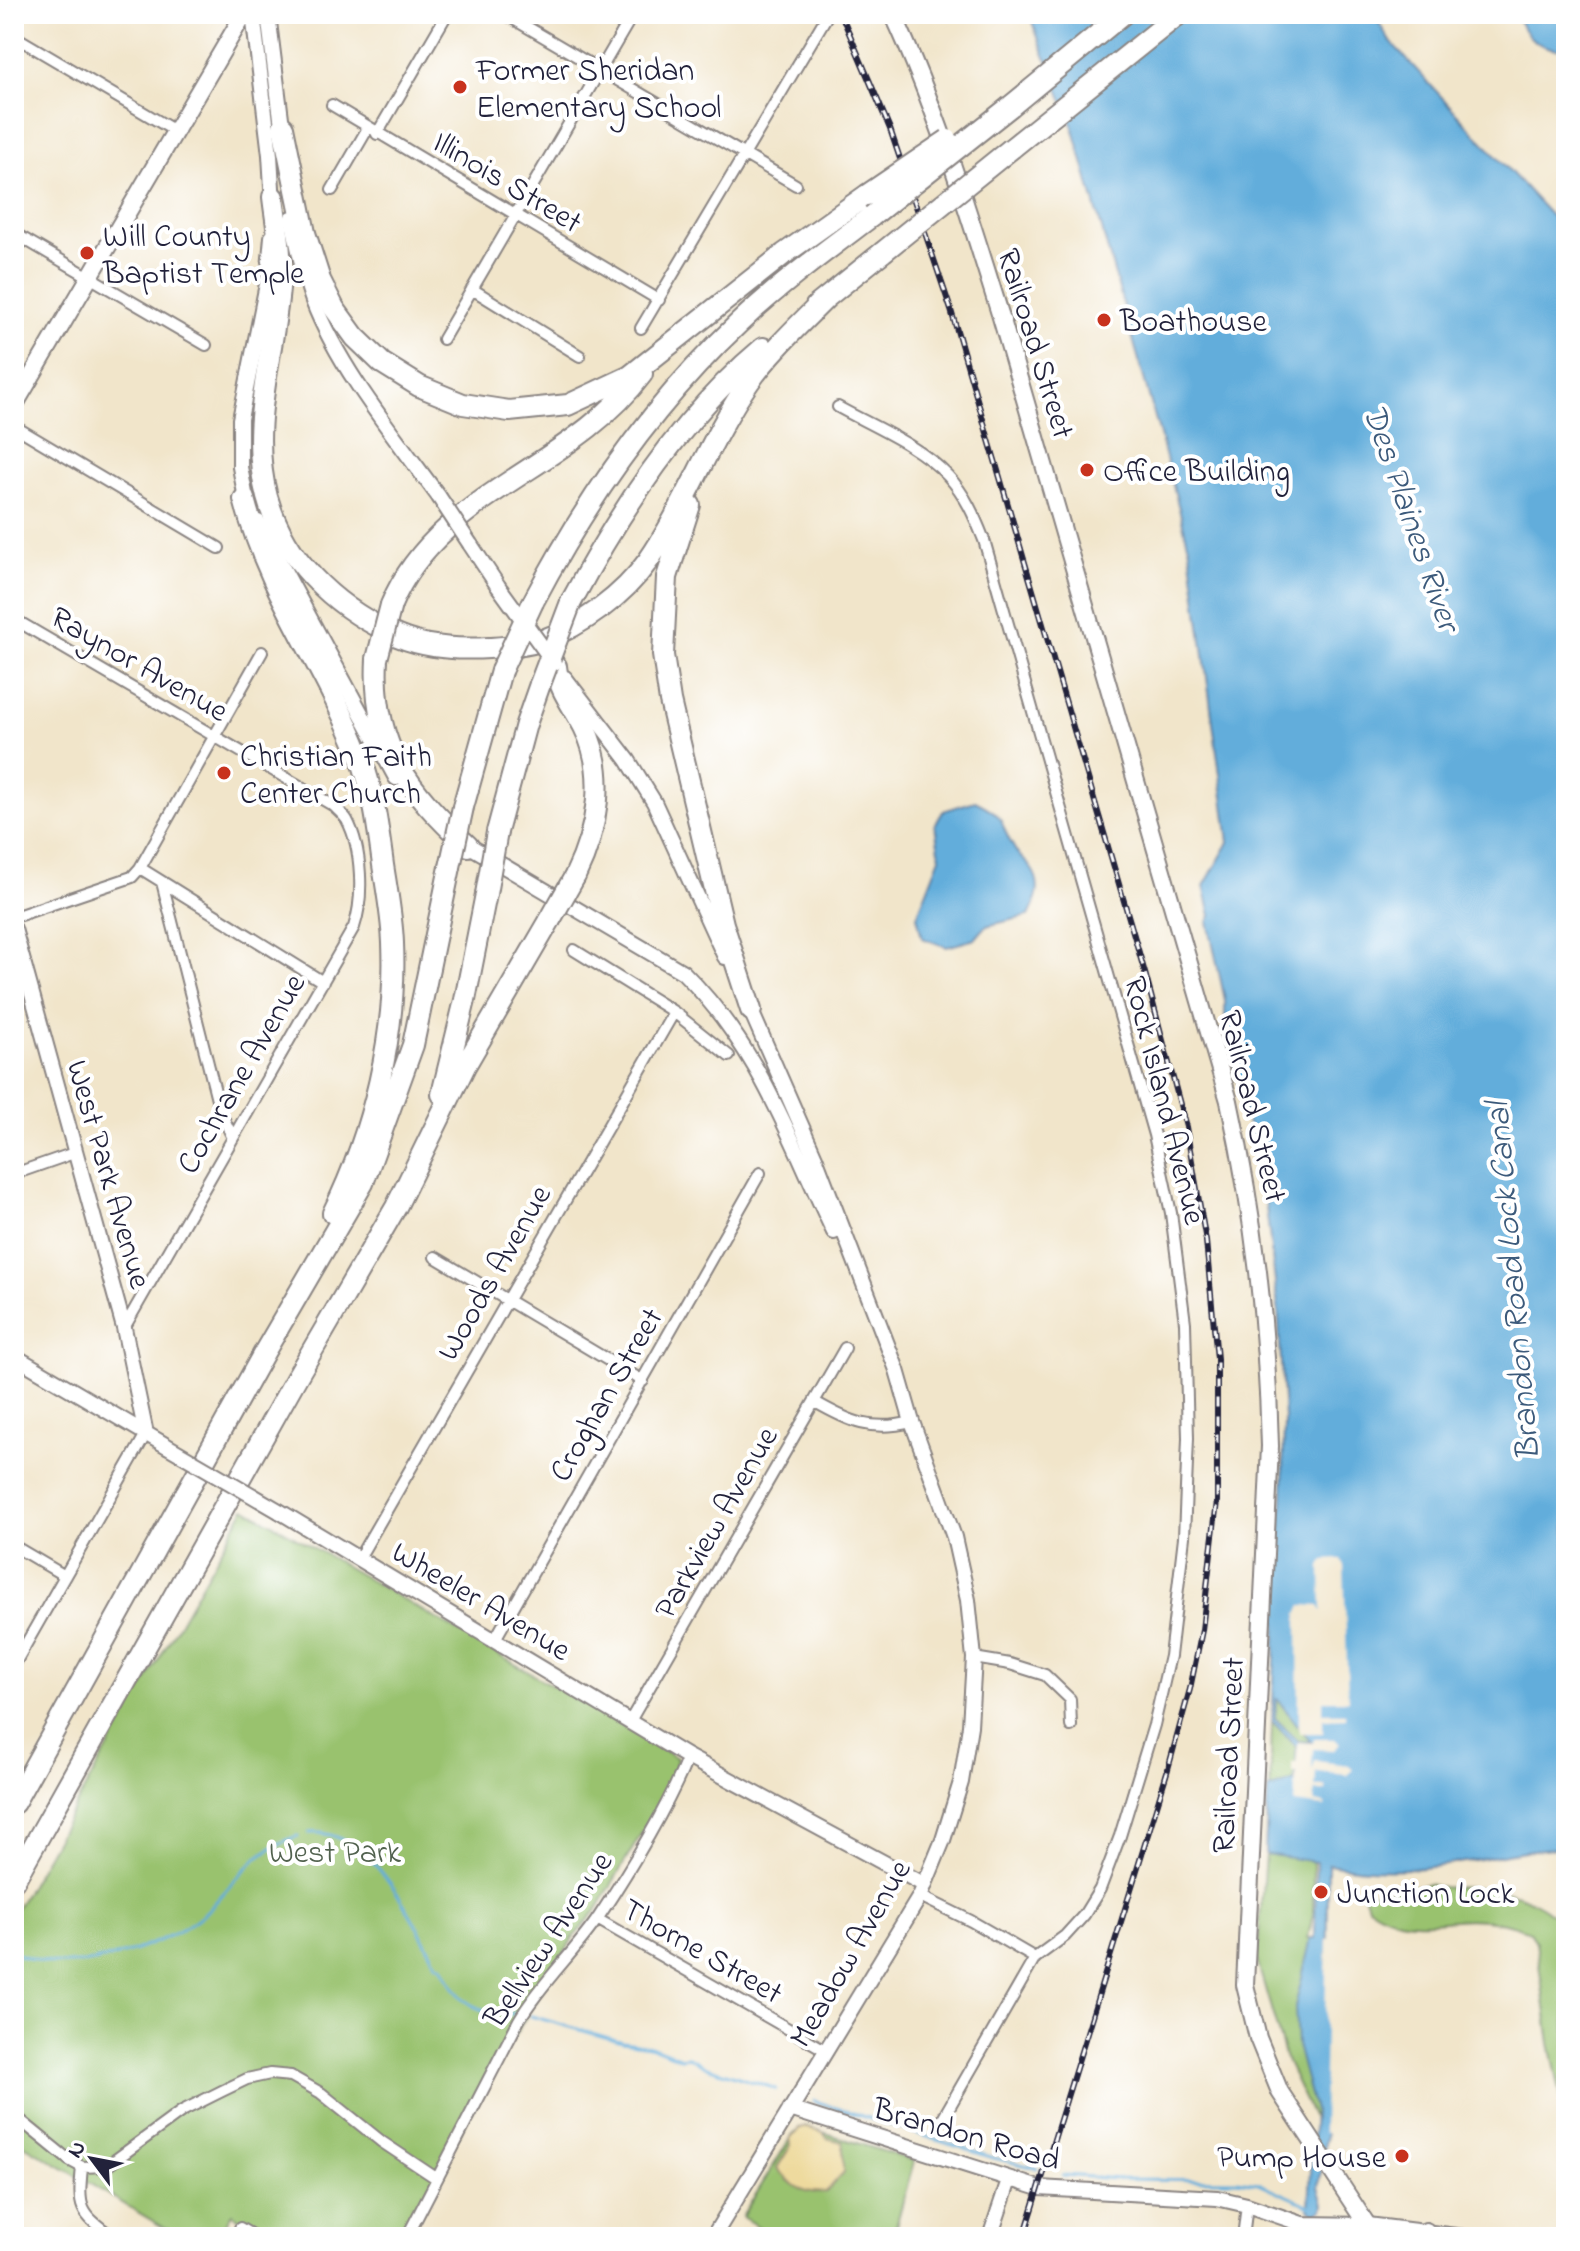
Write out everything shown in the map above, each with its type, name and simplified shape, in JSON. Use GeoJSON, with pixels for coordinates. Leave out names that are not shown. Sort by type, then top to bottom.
{"type":"FeatureCollection","features":[{"type":"Feature","properties":{"kind":"highway"},"geometry":{"type":"LineString","coordinates":[[14,1803],[265,1351],[363,1183],[413,1045],[463,807],[501,671],[559,553],[642,427],[739,323],[869,206],[973,123],[1011,106],[1123,14]]}},
{"type":"Feature","properties":{"kind":"highway"},"geometry":{"type":"LineString","coordinates":[[433,1129],[465,1000],[497,832],[526,724],[571,602],[596,556],[672,446],[714,396],[759,351],[1179,14]]}},
{"type":"Feature","properties":{"kind":"highway"},"geometry":{"type":"LineString","coordinates":[[283,127],[305,233],[320,280],[334,308],[355,337],[382,363],[407,378],[463,404],[509,411],[568,405],[630,376],[784,254],[869,206]]}},
{"type":"Feature","properties":{"kind":"highway"},"geometry":{"type":"LineString","coordinates":[[273,197],[280,278],[259,421],[260,464],[268,500],[281,532],[314,580],[346,608],[384,630],[442,648],[487,648],[541,641],[585,619],[622,591],[648,561],[723,423],[750,380],[827,297]]}},
{"type":"Feature","properties":{"kind":"highway"},"geometry":{"type":"LineString","coordinates":[[468,846],[423,803],[396,762],[381,714],[377,659],[391,605],[410,569],[438,535],[615,405],[654,358]]}},
{"type":"Feature","properties":{"kind":"highway"},"geometry":{"type":"LineString","coordinates":[[723,423],[683,523],[667,577],[663,655],[670,701],[723,924],[751,1010]]}},
{"type":"Feature","properties":{"kind":"highway"},"geometry":{"type":"LineString","coordinates":[[244,499],[253,534],[269,573],[359,753],[377,815],[393,943],[392,993],[384,1060],[365,1131],[339,1200],[265,1351]]}},
{"type":"Feature","properties":{"kind":"highway"},"geometry":{"type":"LineString","coordinates":[[14,1881],[298,1375],[396,1207],[465,1066],[575,876],[595,821],[598,796],[596,768],[586,730],[557,679],[556,666]]}},
{"type":"Feature","properties":{"kind":"main road"},"geometry":{"type":"LineString","coordinates":[[14,406],[244,14]]}},
{"type":"Feature","properties":{"kind":"main road","name":"Railroad Street"},"geometry":{"type":"LineString","coordinates":[[893,14],[971,219],[1001,317],[1229,1101],[1243,1163],[1263,1300],[1270,1446],[1245,1985],[1258,2038],[1280,2092],[1371,2231]]}},
{"type":"Feature","properties":{"kind":"street"},"geometry":{"type":"LineString","coordinates":[[253,14],[273,197],[268,279],[240,419],[244,499],[399,784],[439,825],[468,846],[683,972],[712,1001],[752,1058],[774,1097],[817,1197],[871,1308]]}},
{"type":"Feature","properties":{"kind":"street"},"geometry":{"type":"LineString","coordinates":[[268,14],[289,201],[302,268],[314,303],[345,362],[498,586],[628,760],[654,802],[751,1010],[815,1157],[871,1308]]}},
{"type":"Feature","properties":{"kind":"street"},"geometry":{"type":"LineString","coordinates":[[332,190],[447,14]]}},
{"type":"Feature","properties":{"kind":"street"},"geometry":{"type":"LineString","coordinates":[[505,14],[796,185]]}},
{"type":"Feature","properties":{"kind":"street"},"geometry":{"type":"LineString","coordinates":[[443,339],[633,14]]}},
{"type":"Feature","properties":{"kind":"street"},"geometry":{"type":"LineString","coordinates":[[641,328],[828,14]]}},
{"type":"Feature","properties":{"kind":"street"},"geometry":{"type":"LineString","coordinates":[[14,36],[175,131]]}},
{"type":"Feature","properties":{"kind":"street","name":"Illinois Street"},"geometry":{"type":"LineString","coordinates":[[332,105],[659,300]]}},
{"type":"Feature","properties":{"kind":"street"},"geometry":{"type":"LineString","coordinates":[[14,233],[206,345]]}},
{"type":"Feature","properties":{"kind":"street"},"geometry":{"type":"LineString","coordinates":[[472,289],[580,356]]}},
{"type":"Feature","properties":{"kind":"street","name":"Rock Island Avenue"},"geometry":{"type":"LineString","coordinates":[[838,407],[919,452],[948,476],[972,510],[984,540],[1154,1135],[1171,1213],[1185,1323],[1188,1438],[1184,1537],[1170,1656],[1154,1725],[1120,1836],[1100,1889],[1084,1915],[1065,1936],[1035,1958],[943,2118]]}},
{"type":"Feature","properties":{"kind":"street"},"geometry":{"type":"LineString","coordinates":[[14,426],[219,548]]}},
{"type":"Feature","properties":{"kind":"street","name":"Raynor Avenue"},"geometry":{"type":"LineString","coordinates":[[14,619],[334,806],[346,818],[352,835]]}},
{"type":"Feature","properties":{"kind":"street"},"geometry":{"type":"LineString","coordinates":[[14,917],[132,877],[140,868],[262,652]]}},
{"type":"Feature","properties":{"kind":"street","name":"Cochrane Avenue"},"geometry":{"type":"LineString","coordinates":[[124,1328],[354,927],[362,888],[352,835]]}},
{"type":"Feature","properties":{"kind":"street"},"geometry":{"type":"LineString","coordinates":[[140,868],[323,982]]}},
{"type":"Feature","properties":{"kind":"street"},"geometry":{"type":"LineString","coordinates":[[162,882],[220,1111],[232,1136]]}},
{"type":"Feature","properties":{"kind":"street","name":"West Park Avenue"},"geometry":{"type":"LineString","coordinates":[[14,929],[124,1328],[146,1434]]}},
{"type":"Feature","properties":{"kind":"street"},"geometry":{"type":"LineString","coordinates":[[574,950],[674,1012],[729,1056]]}},
{"type":"Feature","properties":{"kind":"street","name":"Woods Avenue"},"geometry":{"type":"LineString","coordinates":[[359,1558],[674,1012]]}},
{"type":"Feature","properties":{"kind":"street"},"geometry":{"type":"LineString","coordinates":[[14,1174],[74,1153]]}},
{"type":"Feature","properties":{"kind":"street","name":"Croghan Street"},"geometry":{"type":"LineString","coordinates":[[494,1641],[760,1173]]}},
{"type":"Feature","properties":{"kind":"street"},"geometry":{"type":"LineString","coordinates":[[435,1257],[643,1381]]}},
{"type":"Feature","properties":{"kind":"street","name":"Meadow Avenue"},"geometry":{"type":"LineString","coordinates":[[713,2237],[923,1891],[961,1782],[970,1726],[974,1658],[968,1600],[954,1537],[912,1422],[897,1370],[871,1308]]}},
{"type":"Feature","properties":{"kind":"street","name":"Parkview Avenue"},"geometry":{"type":"LineString","coordinates":[[630,1721],[845,1348]]}},
{"type":"Feature","properties":{"kind":"street","name":"Wheeler Avenue"},"geometry":{"type":"LineString","coordinates":[[14,1356],[359,1558],[688,1757],[1035,1958]]}},
{"type":"Feature","properties":{"kind":"street"},"geometry":{"type":"LineString","coordinates":[[815,1402],[846,1420],[874,1427],[912,1422]]}},
{"type":"Feature","properties":{"kind":"street"},"geometry":{"type":"LineString","coordinates":[[14,1665],[146,1434]]}},
{"type":"Feature","properties":{"kind":"street"},"geometry":{"type":"LineString","coordinates":[[14,1546],[65,1576]]}},
{"type":"Feature","properties":{"kind":"street"},"geometry":{"type":"LineString","coordinates":[[974,1658],[1010,1664],[1045,1675],[1070,1699],[1071,1726]]}},
{"type":"Feature","properties":{"kind":"street","name":"Bellview Avenue"},"geometry":{"type":"LineString","coordinates":[[407,2237],[527,2006],[597,1919],[675,1790],[688,1757]]}},
{"type":"Feature","properties":{"kind":"street","name":"Thorne Street"},"geometry":{"type":"LineString","coordinates":[[597,1919],[825,2050]]}},
{"type":"Feature","properties":{"kind":"street"},"geometry":{"type":"LineString","coordinates":[[14,2115],[69,2160],[82,2167],[107,2166],[182,2111],[247,2079],[270,2074],[291,2076],[321,2093],[382,2142],[436,2178]]}},
{"type":"Feature","properties":{"kind":"street","name":"Brandon Road"},"geometry":{"type":"LineString","coordinates":[[790,2109],[1039,2188],[1217,2198],[1302,2224],[1464,2237]]}},
{"type":"Feature","properties":{"kind":"street"},"geometry":{"type":"LineString","coordinates":[[82,2167],[79,2196],[84,2214],[113,2237]]}},
{"type":"Feature","properties":{"kind":"street"},"geometry":{"type":"LineString","coordinates":[[990,2237],[1009,2180]]}},
{"type":"Feature","properties":{"kind":"street"},"geometry":{"type":"LineString","coordinates":[[1243,2237],[1247,2205]]}},
{"type":"Feature","properties":{"kind":"street"},"geometry":{"type":"LineString","coordinates":[[240,2228],[255,2237]]}},
{"type":"Feature","properties":{"kind":"green space","name":"West Park"},"geometry":{"type":"Polygon","coordinates":[[[245,1508],[677,1758],[673,1780],[596,1911],[573,1938],[494,2070],[402,2237],[268,2237],[232,2214],[218,2237],[180,2237],[14,2139],[14,1913],[245,1508]]]}},
{"type":"Feature","properties":{"kind":"green space"},"geometry":{"type":"Polygon","coordinates":[[[1276,1698],[1312,1742],[1298,1742],[1275,1718],[1276,1698]]]}},
{"type":"Feature","properties":{"kind":"green space"},"geometry":{"type":"Polygon","coordinates":[[[1272,1721],[1297,1747],[1294,1803],[1270,1800],[1272,1721]]]}},
{"type":"Feature","properties":{"kind":"green space"},"geometry":{"type":"Polygon","coordinates":[[[1265,1854],[1313,1860],[1313,1914],[1308,1938],[1315,1939],[1328,1957],[1314,2120],[1287,2063],[1257,1961],[1265,1854]]]}},
{"type":"Feature","properties":{"kind":"green space"},"geometry":{"type":"Polygon","coordinates":[[[1428,1884],[1513,1893],[1555,1916],[1566,1978],[1566,2121],[1550,2043],[1536,1942],[1530,1931],[1502,1922],[1475,1919],[1401,1920],[1368,1906],[1364,1894],[1428,1884]]]}},
{"type":"Feature","properties":{"kind":"green space"},"geometry":{"type":"Polygon","coordinates":[[[806,2127],[914,2161],[893,2237],[776,2237],[742,2217],[793,2134],[806,2127]]]}},
{"type":"Feature","properties":{"kind":"sand"},"geometry":{"type":"Polygon","coordinates":[[[806,2127],[843,2142],[843,2173],[826,2192],[798,2188],[777,2168],[791,2145],[790,2139],[799,2129],[806,2127]]]}},
{"type":"Feature","properties":{"kind":"water"},"geometry":{"type":"Polygon","coordinates":[[[1029,14],[1374,14],[1389,40],[1566,232],[1566,1843],[1564,1848],[1522,1851],[1421,1868],[1390,1870],[1328,1864],[1327,2127],[1319,2187],[1324,2204],[1316,2214],[1309,2209],[1314,2110],[1297,2045],[1295,2007],[1311,1938],[1315,1938],[1316,1862],[1265,1854],[1268,1790],[1295,1781],[1297,1747],[1272,1721],[1283,1493],[1284,1419],[1278,1307],[1264,1191],[1225,1030],[1225,1000],[1208,922],[1211,916],[1204,886],[1229,842],[1190,551],[1074,130],[1029,14]],[[1277,1699],[1275,1718],[1298,1741],[1311,1742],[1277,1699]]]}},
{"type":"Feature","properties":{"kind":"water"},"geometry":{"type":"Polygon","coordinates":[[[1516,14],[1566,14],[1566,49],[1548,47],[1535,41],[1524,30],[1516,14]]]}},
{"type":"Feature","properties":{"kind":"water"},"geometry":{"type":"Polygon","coordinates":[[[975,801],[1001,820],[1016,851],[1035,874],[1038,892],[1029,916],[986,926],[975,939],[947,947],[922,938],[917,916],[940,857],[935,825],[943,811],[975,801]]]}},
{"type":"Feature","properties":{"kind":"pier"},"geometry":{"type":"Polygon","coordinates":[[[1341,1559],[1344,1566],[1348,1700],[1323,1700],[1323,1713],[1346,1713],[1346,1718],[1323,1719],[1323,1733],[1299,1733],[1298,1614],[1302,1605],[1319,1606],[1322,1611],[1321,1567],[1324,1560],[1341,1559]]]}},
{"type":"Feature","properties":{"kind":"pier"},"geometry":{"type":"Polygon","coordinates":[[[1314,1739],[1335,1739],[1340,1744],[1334,1750],[1313,1749],[1312,1771],[1315,1761],[1349,1765],[1353,1770],[1348,1775],[1316,1772],[1315,1787],[1326,1787],[1326,1791],[1315,1791],[1314,1802],[1325,1804],[1325,1807],[1294,1803],[1296,1773],[1292,1773],[1292,1763],[1296,1763],[1298,1742],[1313,1743],[1314,1739]]]}},
{"type":"Feature","properties":{"kind":"pier"},"geometry":{"type":"Polygon","coordinates":[[[1331,1935],[1329,2136],[1323,2131],[1327,1939],[1331,1935]]]}},
{"type":"Feature","properties":{"kind":"waterway"},"geometry":{"type":"LineString","coordinates":[[309,1833],[332,1835],[371,1860],[402,1901],[437,1964],[442,1966],[463,1999],[491,2012],[519,2014]]}},
{"type":"Feature","properties":{"kind":"waterway"},"geometry":{"type":"LineString","coordinates":[[16,1954],[70,1964],[113,1957],[157,1941],[210,1908],[259,1857],[298,1836]]}},
{"type":"Feature","properties":{"kind":"waterway"},"geometry":{"type":"LineString","coordinates":[[531,2016],[623,2042],[650,2046],[681,2058],[689,2057],[707,2067],[776,2089]]}},
{"type":"Feature","properties":{"kind":"waterway"},"geometry":{"type":"LineString","coordinates":[[814,2101],[994,2158],[1037,2168]]}},
{"type":"Feature","properties":{"kind":"waterway"},"geometry":{"type":"LineString","coordinates":[[1063,2175],[1236,2180],[1259,2183],[1310,2206]]}},
{"type":"Feature","properties":{"kind":"railway"},"geometry":{"type":"LineString","coordinates":[[841,14],[890,129],[951,310],[1145,973],[1186,1127],[1206,1241],[1217,1359],[1217,1501],[1202,1630],[1190,1689],[1024,2237]]}},
{"type":"Feature","properties":{"kind":"place","name":"Former Sheridan Elementary School"},"geometry":{"type":"Point","coordinates":[460,87]}},
{"type":"Feature","properties":{"kind":"place","name":"Will County Baptist Temple"},"geometry":{"type":"Point","coordinates":[87,253]}},
{"type":"Feature","properties":{"kind":"place","name":"Boathouse"},"geometry":{"type":"Point","coordinates":[1104,320]}},
{"type":"Feature","properties":{"kind":"place","name":"Office Building"},"geometry":{"type":"Point","coordinates":[1087,470]}},
{"type":"Feature","properties":{"kind":"place","name":"Christian Faith Center Church"},"geometry":{"type":"Point","coordinates":[224,773]}},
{"type":"Feature","properties":{"kind":"place","name":"Junction Lock"},"geometry":{"type":"Point","coordinates":[1321,1892]}},
{"type":"Feature","properties":{"kind":"place","name":"Pump House"},"geometry":{"type":"Point","coordinates":[1402,2156]}},
{"type":"Feature","properties":{"kind":"water label","name":"Des Plaines River"},"geometry":{"type":"Point","coordinates":[1413,517]}},
{"type":"Feature","properties":{"kind":"water label","name":"Brandon Road Lock Canal"},"geometry":{"type":"Point","coordinates":[1511,1282]}}]}
